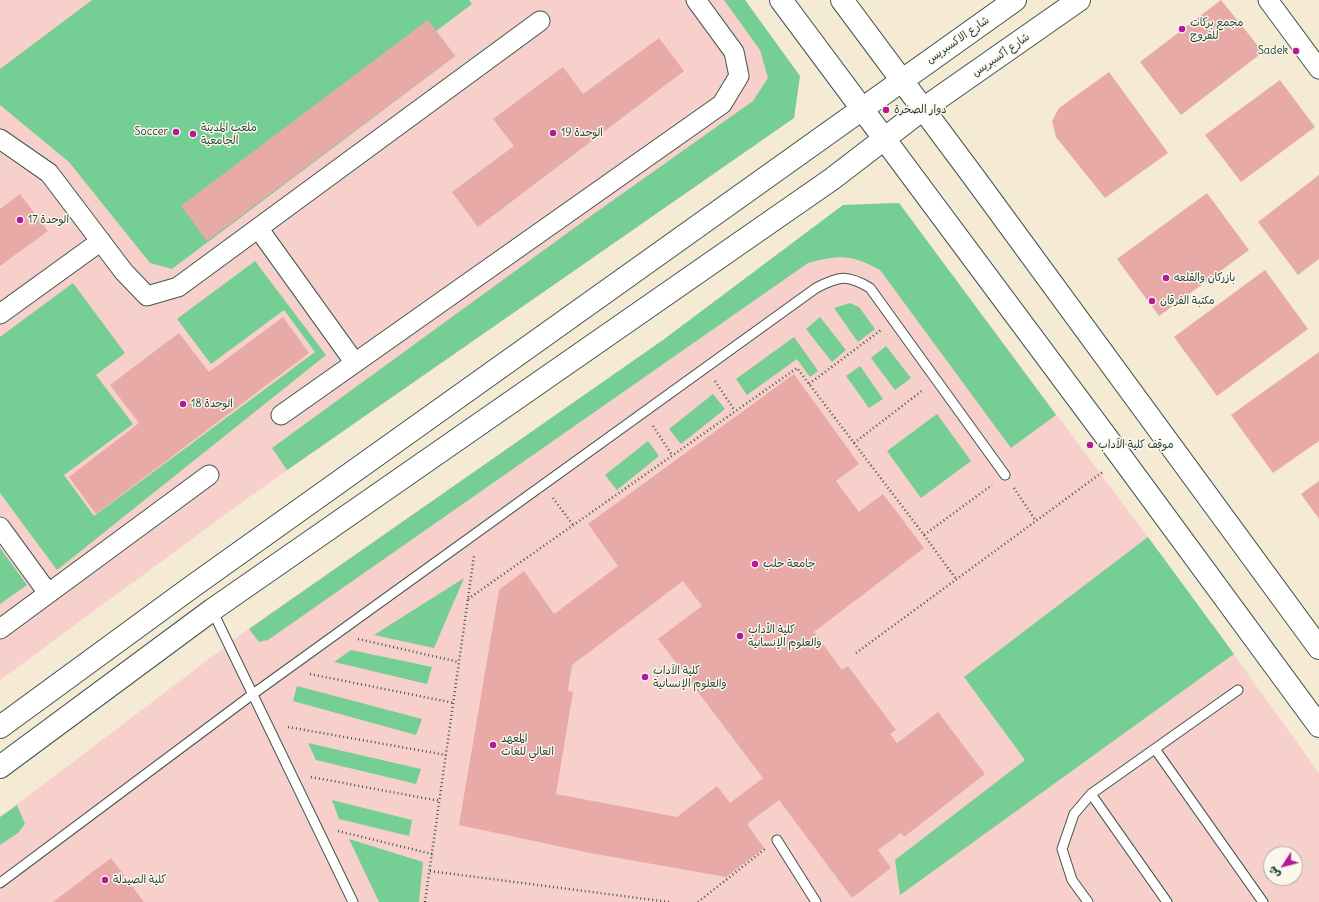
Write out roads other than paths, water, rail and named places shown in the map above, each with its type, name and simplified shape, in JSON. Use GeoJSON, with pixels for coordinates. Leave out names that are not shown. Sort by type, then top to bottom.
{"type":"FeatureCollection","features":[{"type":"Feature","properties":{"kind":"main road"},"geometry":{"type":"LineString","coordinates":[[781,0],[1122,458],[1319,726]]}},
{"type":"Feature","properties":{"kind":"main road"},"geometry":{"type":"LineString","coordinates":[[842,0],[1319,648]]}},
{"type":"Feature","properties":{"kind":"main road","name":"شارع الاكسبريس"},"geometry":{"type":"LineString","coordinates":[[0,727],[219,567],[1015,0]]}},
{"type":"Feature","properties":{"kind":"main road","name":"شارع أكسبريس"},"geometry":{"type":"LineString","coordinates":[[0,767],[212,610],[832,179],[923,109],[1078,0]]}},
{"type":"Feature","properties":{"kind":"street"},"geometry":{"type":"LineString","coordinates":[[281,415],[722,104],[739,76],[734,52],[696,0]]}},
{"type":"Feature","properties":{"kind":"street"},"geometry":{"type":"LineString","coordinates":[[1268,0],[1319,69]]}},
{"type":"Feature","properties":{"kind":"street"},"geometry":{"type":"LineString","coordinates":[[0,139],[49,173],[124,272],[147,296],[178,287],[540,21]]}},
{"type":"Feature","properties":{"kind":"street"},"geometry":{"type":"LineString","coordinates":[[258,228],[355,363]]}},
{"type":"Feature","properties":{"kind":"street"},"geometry":{"type":"LineString","coordinates":[[0,314],[100,241]]}},
{"type":"Feature","properties":{"kind":"street"},"geometry":{"type":"LineString","coordinates":[[0,629],[209,475]]}},
{"type":"Feature","properties":{"kind":"street"},"geometry":{"type":"LineString","coordinates":[[0,527],[48,593]]}},
{"type":"Feature","properties":{"kind":"lane"},"geometry":{"type":"LineString","coordinates":[[0,883],[253,694],[816,288],[833,279],[854,279],[870,288],[1005,475]]}},
{"type":"Feature","properties":{"kind":"lane"},"geometry":{"type":"LineString","coordinates":[[212,610],[353,902]]}},
{"type":"Feature","properties":{"kind":"lane"},"geometry":{"type":"LineString","coordinates":[[1088,902],[1072,880],[1062,848],[1074,814],[1091,794],[1238,690]]}},
{"type":"Feature","properties":{"kind":"lane"},"geometry":{"type":"LineString","coordinates":[[1155,749],[1263,902]]}},
{"type":"Feature","properties":{"kind":"lane"},"geometry":{"type":"LineString","coordinates":[[1091,794],[1167,902]]}},
{"type":"Feature","properties":{"kind":"lane"},"geometry":{"type":"LineString","coordinates":[[777,840],[816,902]]}},
{"type":"Feature","properties":{"kind":"place","name":"مجمع بركات للفروج"},"geometry":{"type":"Point","coordinates":[1182,29]}},
{"type":"Feature","properties":{"kind":"place","name":"Sadek"},"geometry":{"type":"Point","coordinates":[1296,51]}},
{"type":"Feature","properties":{"kind":"place","name":"دوار الصخرة"},"geometry":{"type":"Point","coordinates":[886,110]}},
{"type":"Feature","properties":{"kind":"place","name":"Soccer"},"geometry":{"type":"Point","coordinates":[176,132]}},
{"type":"Feature","properties":{"kind":"place","name":"الوحدة 19"},"geometry":{"type":"Point","coordinates":[553,133]}},
{"type":"Feature","properties":{"kind":"place","name":"ملعب المدينة الجامعية"},"geometry":{"type":"Point","coordinates":[193,134]}},
{"type":"Feature","properties":{"kind":"place","name":"الوحدة 17"},"geometry":{"type":"Point","coordinates":[20,220]}},
{"type":"Feature","properties":{"kind":"place","name":"بازركان والقلعه"},"geometry":{"type":"Point","coordinates":[1166,278]}},
{"type":"Feature","properties":{"kind":"place","name":"مكتبة الفرقان"},"geometry":{"type":"Point","coordinates":[1152,301]}},
{"type":"Feature","properties":{"kind":"place","name":"الوحدة 18"},"geometry":{"type":"Point","coordinates":[183,404]}},
{"type":"Feature","properties":{"kind":"place","name":"موقف كلية الآداب"},"geometry":{"type":"Point","coordinates":[1090,445]}},
{"type":"Feature","properties":{"kind":"place","name":"جامعة حلب"},"geometry":{"type":"Point","coordinates":[755,564]}},
{"type":"Feature","properties":{"kind":"place","name":"كلية الأداب والعلوم الإنسانية"},"geometry":{"type":"Point","coordinates":[740,636]}},
{"type":"Feature","properties":{"kind":"place","name":"كلية الآداب والعلوم الإنسانية"},"geometry":{"type":"Point","coordinates":[645,677]}},
{"type":"Feature","properties":{"kind":"place","name":"المعهد العالي للغات"},"geometry":{"type":"Point","coordinates":[493,745]}},
{"type":"Feature","properties":{"kind":"place","name":"كلية الصيدلة"},"geometry":{"type":"Point","coordinates":[105,880]}}]}
